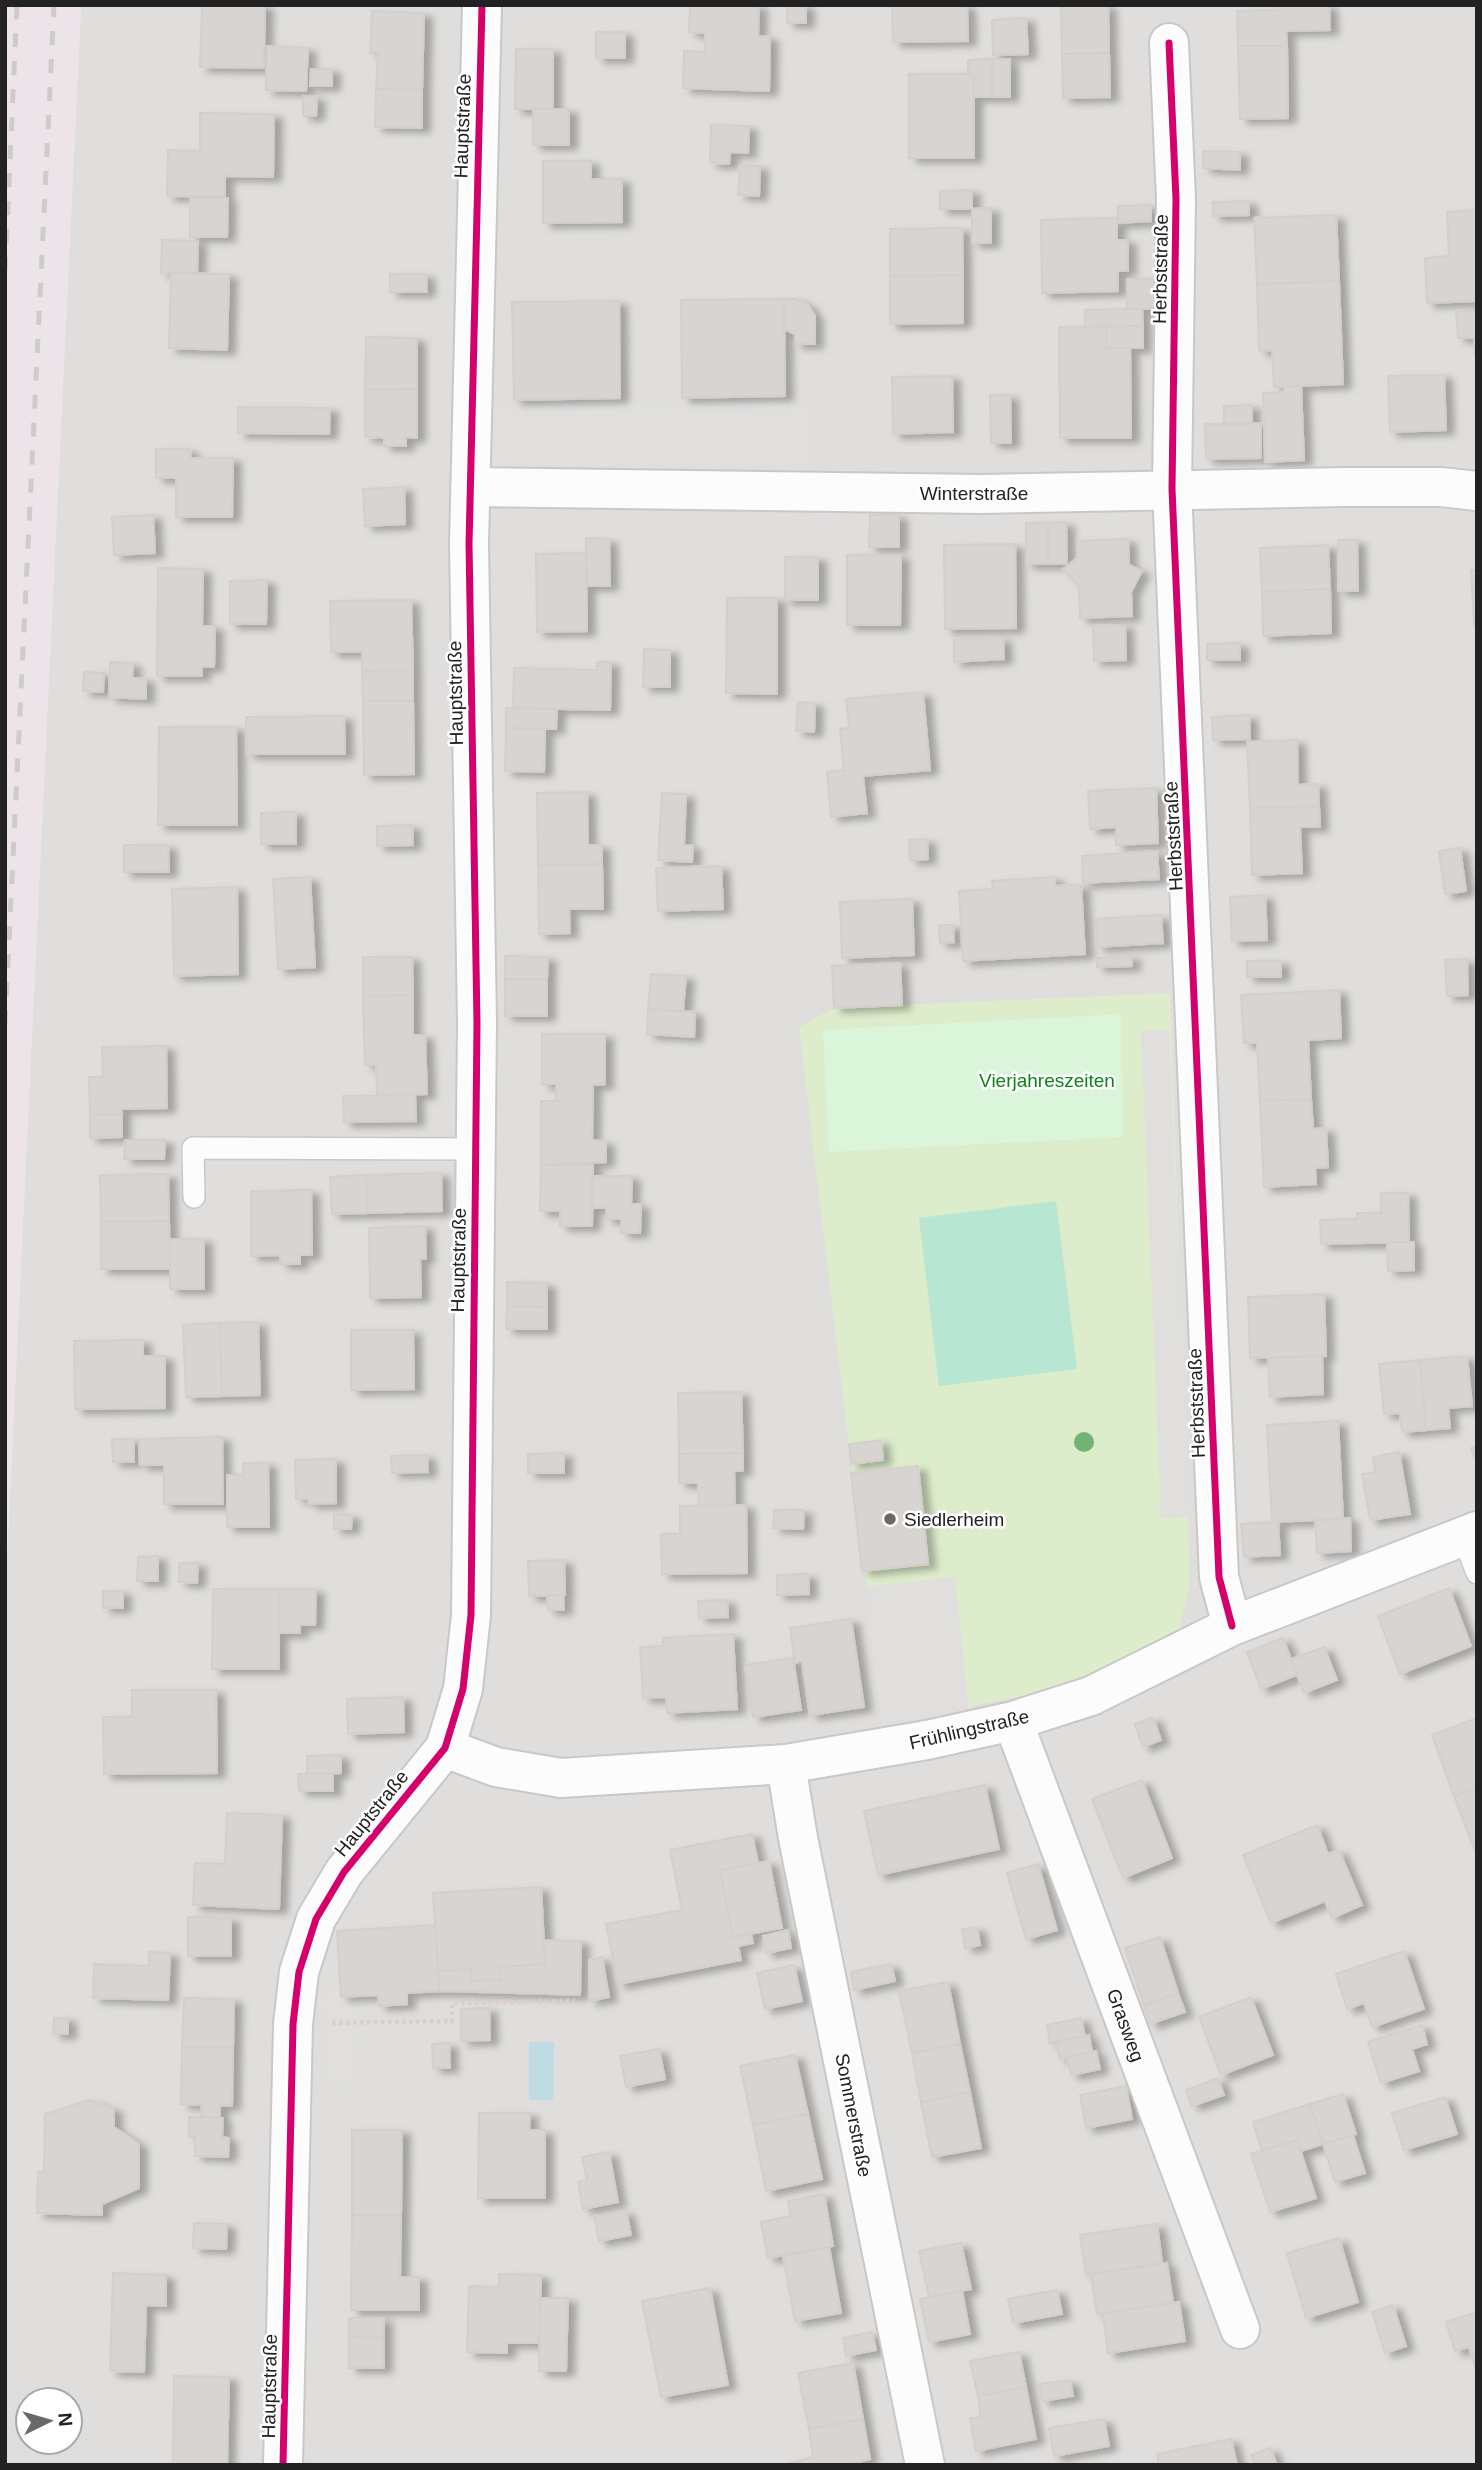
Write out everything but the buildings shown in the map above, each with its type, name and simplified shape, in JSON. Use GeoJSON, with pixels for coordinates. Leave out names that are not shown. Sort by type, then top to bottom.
{"type":"FeatureCollection","features":[{"type":"Feature","properties":{"kind":"street","name":"Hauptstraße"},"geometry":{"type":"LineString","coordinates":[[283,2465],[293,2024],[299,1972],[316,1919],[344,1872],[445,1748],[463,1689],[471,1615],[477,1023],[469,556],[482,5]]}},
{"type":"Feature","properties":{"kind":"street","name":"Herbststraße"},"geometry":{"type":"LineString","coordinates":[[1169,43],[1176,199],[1172,489],[1219,1577],[1232,1626]]}},
{"type":"Feature","properties":{"kind":"street","name":"Winterstraße"},"geometry":{"type":"LineString","coordinates":[[470,487],[983,494],[1172,489],[1441,487],[1477,491]]}},
{"type":"Feature","properties":{"kind":"street","name":"Frühlingstraße"},"geometry":{"type":"LineString","coordinates":[[445,1748],[495,1767],[561,1778],[786,1765],[927,1740],[1013,1721],[1091,1696],[1232,1626],[1470,1533]]}},
{"type":"Feature","properties":{"kind":"street","name":"Grasweg"},"geometry":{"type":"LineString","coordinates":[[1013,1721],[1240,2329]]}},
{"type":"Feature","properties":{"kind":"street","name":"Sommerstraße"},"geometry":{"type":"LineString","coordinates":[[786,1765],[798,1838],[925,2465]]}},
{"type":"Feature","properties":{"kind":"lane"},"geometry":{"type":"LineString","coordinates":[[194,1197],[193,1148],[475,1149]]}},
{"type":"Feature","properties":{"kind":"lane","name":"Frühlingstraße"},"geometry":{"type":"LineString","coordinates":[[1470,1533],[1477,1573]]}},
{"type":"Feature","properties":{"kind":"path"},"geometry":{"type":"LineString","coordinates":[[293,2024],[452,2021],[452,2003],[575,2000]]}},
{"type":"Feature","properties":{"kind":"shaded area"},"geometry":{"type":"Polygon","coordinates":[[[5,5],[81,5],[5,1598],[5,5]]]}},
{"type":"Feature","properties":{"kind":"shaded area"},"geometry":{"type":"Polygon","coordinates":[[[81,5],[1477,5],[1477,2465],[5,2465],[5,1598],[81,5]],[[1170,994],[834,1008],[849,1444],[885,1719],[976,1705],[1074,1684],[1170,994]]]}},
{"type":"Feature","properties":{"kind":"shaded area"},"geometry":{"type":"Polygon","coordinates":[[[808,404],[808,465],[492,466],[492,405],[808,404]]]}},
{"type":"Feature","properties":{"kind":"shaded area"},"geometry":{"type":"Polygon","coordinates":[[[1169,1030],[1190,1517],[1161,1518],[1141,1031],[1169,1030]]]}},
{"type":"Feature","properties":{"kind":"shaded area"},"geometry":{"type":"Polygon","coordinates":[[[955,1577],[969,1712],[881,1722],[867,1586],[955,1577]]]}},
{"type":"Feature","properties":{"kind":"shaded area"},"geometry":{"type":"Polygon","coordinates":[[[352,1993],[355,2081],[325,2082],[322,1994],[352,1993]]]}},
{"type":"Feature","properties":{"kind":"green space"},"geometry":{"type":"Polygon","coordinates":[[[1170,993],[1190,1582],[1179,1632],[1074,1684],[976,1705],[885,1719],[851,1464],[799,1027],[834,1008],[1170,993]]]}},
{"type":"Feature","properties":{"kind":"green space","name":"Vierjahreszeiten"},"geometry":{"type":"Polygon","coordinates":[[[1121,1014],[1123,1137],[829,1152],[823,1030],[1121,1014]]]}},
{"type":"Feature","properties":{"kind":"green space"},"geometry":{"type":"Polygon","coordinates":[[[1056,1201],[1077,1369],[939,1386],[919,1218],[1056,1201]]]}},
{"type":"Feature","properties":{"kind":"water"},"geometry":{"type":"Polygon","coordinates":[[[529,2042],[554,2042],[553,2100],[529,2100],[529,2042]]]}},
{"type":"Feature","properties":{"kind":"railway"},"geometry":{"type":"LineString","coordinates":[[5,271],[17,5]]}},
{"type":"Feature","properties":{"kind":"railway"},"geometry":{"type":"LineString","coordinates":[[5,1024],[54,5]]}},
{"type":"Feature","properties":{"kind":"cycle path"},"geometry":{"type":"LineString","coordinates":[[283,2465],[293,2024],[299,1972],[316,1919],[344,1872],[445,1748],[463,1689],[471,1615],[477,1023],[469,544],[482,5]]}},
{"type":"Feature","properties":{"kind":"cycle path"},"geometry":{"type":"LineString","coordinates":[[1169,43],[1176,199],[1172,489],[1219,1577],[1232,1626]]}},
{"type":"Feature","properties":{"kind":"place","name":"Siedlerheim"},"geometry":{"type":"Point","coordinates":[890,1519]}}]}
